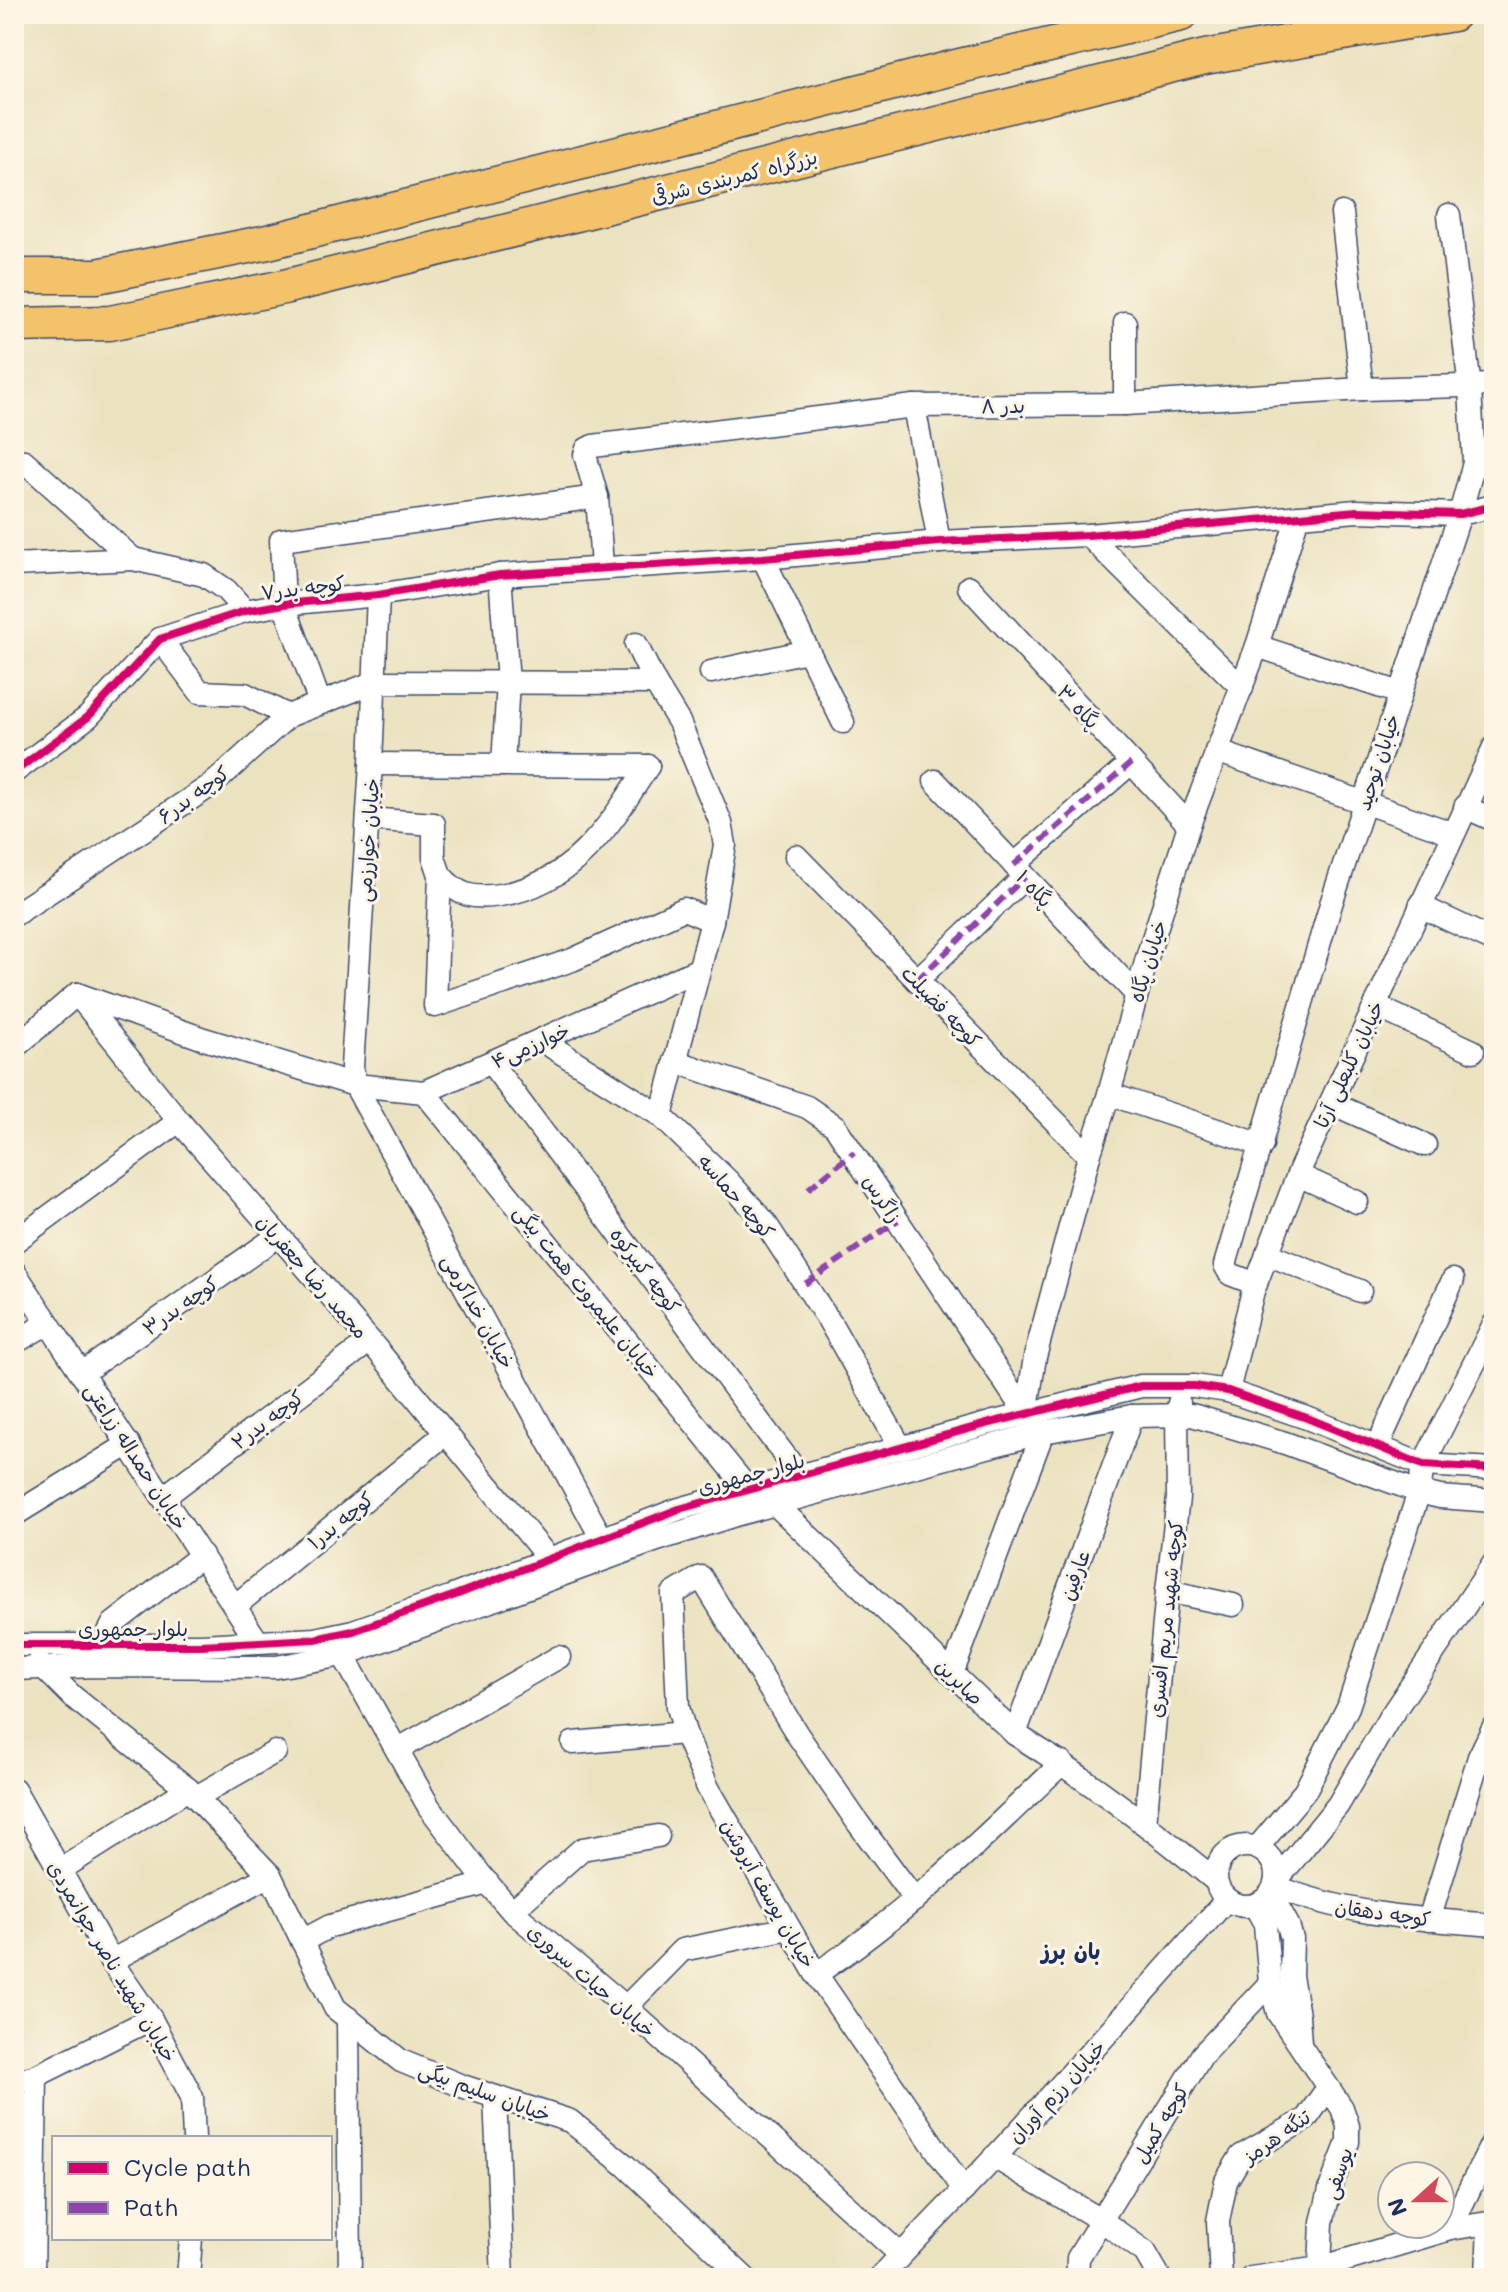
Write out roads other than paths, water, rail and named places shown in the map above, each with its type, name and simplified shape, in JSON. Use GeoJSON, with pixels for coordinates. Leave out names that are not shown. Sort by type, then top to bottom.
{"type":"FeatureCollection","features":[{"type":"Feature","properties":{"kind":"highway"},"geometry":{"type":"LineString","coordinates":[[14,276],[97,276],[268,242],[945,70],[1181,14]]}},
{"type":"Feature","properties":{"kind":"highway","name":"بزرگراه کمربندی شرقی"},"geometry":{"type":"LineString","coordinates":[[14,325],[110,323],[284,287],[1205,57],[1453,14]]}},
{"type":"Feature","properties":{"kind":"street"},"geometry":{"type":"LineString","coordinates":[[1342,213],[1362,389]]}},
{"type":"Feature","properties":{"kind":"street","name":"خیابان توحید"},"geometry":{"type":"LineString","coordinates":[[1256,1284],[1230,1274],[1225,1265],[1331,904],[1460,514],[1474,463],[1470,388],[1449,215]]}},
{"type":"Feature","properties":{"kind":"street"},"geometry":{"type":"LineString","coordinates":[[1125,323],[1125,404]]}},
{"type":"Feature","properties":{"kind":"street","name":"بدر ۸"},"geometry":{"type":"LineString","coordinates":[[597,497],[585,455],[587,449],[593,446],[914,406],[1125,404],[1362,389],[1494,385]]}},
{"type":"Feature","properties":{"kind":"street"},"geometry":{"type":"LineString","coordinates":[[914,406],[939,542]]}},
{"type":"Feature","properties":{"kind":"street"},"geometry":{"type":"LineString","coordinates":[[14,460],[24,461],[133,559]]}},
{"type":"Feature","properties":{"kind":"street"},"geometry":{"type":"LineString","coordinates":[[320,703],[284,604],[281,540],[597,497],[602,566]]}},
{"type":"Feature","properties":{"kind":"street","name":"کوچه بدر۷"},"geometry":{"type":"LineString","coordinates":[[14,772],[88,717],[160,639],[245,611],[378,595],[500,575],[602,566],[763,558],[939,542],[1088,535],[1357,511],[1460,514],[1494,506]]}},
{"type":"Feature","properties":{"kind":"street","name":"خیابان پگاه"},"geometry":{"type":"LineString","coordinates":[[1026,1414],[1035,1357],[1136,994],[1189,825],[1257,646],[1298,516]]}},
{"type":"Feature","properties":{"kind":"street"},"geometry":{"type":"LineString","coordinates":[[1088,535],[1242,688]]}},
{"type":"Feature","properties":{"kind":"street"},"geometry":{"type":"LineString","coordinates":[[763,558],[843,722]]}},
{"type":"Feature","properties":{"kind":"street"},"geometry":{"type":"LineString","coordinates":[[14,565],[133,559],[204,575],[226,590],[245,611]]}},
{"type":"Feature","properties":{"kind":"street"},"geometry":{"type":"LineString","coordinates":[[500,575],[508,682],[503,765]]}},
{"type":"Feature","properties":{"kind":"street","name":"پگاه ۳"},"geometry":{"type":"LineString","coordinates":[[969,587],[1189,825]]}},
{"type":"Feature","properties":{"kind":"street","name":"خیابان خوارزمی"},"geometry":{"type":"LineString","coordinates":[[355,1085],[352,1067],[378,595]]}},
{"type":"Feature","properties":{"kind":"street"},"geometry":{"type":"LineString","coordinates":[[160,639],[200,692],[245,694],[288,716]]}},
{"type":"Feature","properties":{"kind":"street"},"geometry":{"type":"LineString","coordinates":[[636,644],[679,722],[721,823],[725,845],[712,921],[661,1116]]}},
{"type":"Feature","properties":{"kind":"street"},"geometry":{"type":"LineString","coordinates":[[1257,646],[1400,693]]}},
{"type":"Feature","properties":{"kind":"street"},"geometry":{"type":"LineString","coordinates":[[711,672],[807,651]]}},
{"type":"Feature","properties":{"kind":"street"},"geometry":{"type":"LineString","coordinates":[[375,682],[655,683]]}},
{"type":"Feature","properties":{"kind":"street","name":"کوچه بدر۶"},"geometry":{"type":"LineString","coordinates":[[14,915],[213,784],[288,716],[375,682]]}},
{"type":"Feature","properties":{"kind":"street","name":"خیابان کلبعلی آرتا"},"geometry":{"type":"LineString","coordinates":[[1228,1391],[1256,1284],[1298,1175],[1494,747]]}},
{"type":"Feature","properties":{"kind":"street"},"geometry":{"type":"LineString","coordinates":[[1216,751],[1452,833]]}},
{"type":"Feature","properties":{"kind":"street"},"geometry":{"type":"LineString","coordinates":[[917,980],[1020,871],[1131,763]]}},
{"type":"Feature","properties":{"kind":"street"},"geometry":{"type":"LineString","coordinates":[[371,764],[648,766],[615,818],[562,873],[544,883],[485,897],[452,889],[440,875]]}},
{"type":"Feature","properties":{"kind":"street","name":"پگاه ۱"},"geometry":{"type":"LineString","coordinates":[[935,781],[1136,994]]}},
{"type":"Feature","properties":{"kind":"street"},"geometry":{"type":"LineString","coordinates":[[1465,807],[1494,820]]}},
{"type":"Feature","properties":{"kind":"street"},"geometry":{"type":"LineString","coordinates":[[368,819],[434,824],[434,857],[440,875],[435,1006],[572,960],[684,909],[712,921]]}},
{"type":"Feature","properties":{"kind":"street","name":"کوچه فضیلت"},"geometry":{"type":"LineString","coordinates":[[796,856],[1089,1156]]}},
{"type":"Feature","properties":{"kind":"street"},"geometry":{"type":"LineString","coordinates":[[1420,906],[1494,941]]}},
{"type":"Feature","properties":{"kind":"street","name":"خوارزمی۴"},"geometry":{"type":"LineString","coordinates":[[77,994],[204,1039],[355,1085],[424,1092],[699,969]]}},
{"type":"Feature","properties":{"kind":"street"},"geometry":{"type":"LineString","coordinates":[[14,1048],[77,994]]}},
{"type":"Feature","properties":{"kind":"street","name":"محمد رضا جعفریان"},"geometry":{"type":"LineString","coordinates":[[77,994],[179,1121],[370,1341],[549,1559]]}},
{"type":"Feature","properties":{"kind":"street"},"geometry":{"type":"LineString","coordinates":[[1375,1006],[1473,1051]]}},
{"type":"Feature","properties":{"kind":"street","name":"کوچه حماسه"},"geometry":{"type":"LineString","coordinates":[[541,1040],[661,1116],[764,1221],[831,1324],[901,1448]]}},
{"type":"Feature","properties":{"kind":"street","name":"زاگرس"},"geometry":{"type":"LineString","coordinates":[[675,1061],[807,1107],[835,1126],[1026,1414]]}},
{"type":"Feature","properties":{"kind":"street","name":"کوچه کبیرکوه"},"geometry":{"type":"LineString","coordinates":[[491,1063],[800,1476]]}},
{"type":"Feature","properties":{"kind":"street","name":"خیابان خداکرمی"},"geometry":{"type":"LineString","coordinates":[[355,1085],[607,1547]]}},
{"type":"Feature","properties":{"kind":"street","name":"خیابان علیمروت همت بیگی"},"geometry":{"type":"LineString","coordinates":[[424,1092],[749,1490]]}},
{"type":"Feature","properties":{"kind":"street"},"geometry":{"type":"LineString","coordinates":[[1109,1094],[1262,1145]]}},
{"type":"Feature","properties":{"kind":"street"},"geometry":{"type":"LineString","coordinates":[[1331,1103],[1425,1145]]}},
{"type":"Feature","properties":{"kind":"street"},"geometry":{"type":"LineString","coordinates":[[14,1242],[179,1121]]}},
{"type":"Feature","properties":{"kind":"street"},"geometry":{"type":"LineString","coordinates":[[1298,1175],[1357,1202]]}},
{"type":"Feature","properties":{"kind":"street","name":"کوچه بدر۳"},"geometry":{"type":"LineString","coordinates":[[82,1373],[278,1236]]}},
{"type":"Feature","properties":{"kind":"street"},"geometry":{"type":"LineString","coordinates":[[1267,1254],[1360,1291]]}},
{"type":"Feature","properties":{"kind":"street","name":"خیابان حمداله زراعتی"},"geometry":{"type":"LineString","coordinates":[[14,1271],[258,1642]]}},
{"type":"Feature","properties":{"kind":"street"},"geometry":{"type":"LineString","coordinates":[[1378,1445],[1453,1280]]}},
{"type":"Feature","properties":{"kind":"street"},"geometry":{"type":"LineString","coordinates":[[14,1343],[48,1323]]}},
{"type":"Feature","properties":{"kind":"street"},"geometry":{"type":"LineString","coordinates":[[1257,1848],[1305,1791],[1348,1707],[1419,1492],[1423,1465],[1494,1324]]}},
{"type":"Feature","properties":{"kind":"street","name":"کوچه بدر۲"},"geometry":{"type":"LineString","coordinates":[[164,1497],[370,1341]]}},
{"type":"Feature","properties":{"kind":"street","name":"بلوار جمهوری"},"geometry":{"type":"LineString","coordinates":[[14,1669],[276,1667],[343,1655],[607,1547],[679,1509],[1026,1414],[1141,1386],[1228,1391],[1378,1445],[1423,1465],[1494,1469]]}},
{"type":"Feature","properties":{"kind":"street","name":"کوچه شهید مریم افسری"},"geometry":{"type":"LineString","coordinates":[[1145,1824],[1178,1498],[1177,1415],[1182,1386]]}},
{"type":"Feature","properties":{"kind":"street","name":"بلوار جمهوری"},"geometry":{"type":"LineString","coordinates":[[16,1641],[201,1645],[315,1639],[353,1631],[549,1559],[681,1531],[1043,1432],[1132,1416],[1192,1415],[1285,1443],[1419,1492],[1440,1497],[1494,1501]]}},
{"type":"Feature","properties":{"kind":"street","name":"عارفین"},"geometry":{"type":"LineString","coordinates":[[1015,1734],[1132,1416]]}},
{"type":"Feature","properties":{"kind":"street"},"geometry":{"type":"LineString","coordinates":[[952,1674],[1043,1432]]}},
{"type":"Feature","properties":{"kind":"street","name":"کوچه بدر۱"},"geometry":{"type":"LineString","coordinates":[[235,1606],[445,1434]]}},
{"type":"Feature","properties":{"kind":"street"},"geometry":{"type":"LineString","coordinates":[[14,1515],[129,1444]]}},
{"type":"Feature","properties":{"kind":"street","name":"صابرین"},"geometry":{"type":"LineString","coordinates":[[775,1504],[1015,1734],[1062,1763],[1163,1837],[1221,1890]]}},
{"type":"Feature","properties":{"kind":"street"},"geometry":{"type":"LineString","coordinates":[[103,1643],[113,1624],[202,1555]]}},
{"type":"Feature","properties":{"kind":"street"},"geometry":{"type":"LineString","coordinates":[[1269,1892],[1275,1868],[1268,1856],[1257,1848],[1245,1846],[1232,1849],[1222,1857],[1217,1868],[1221,1890],[1235,1905],[1269,1892],[1338,1805],[1388,1720],[1494,1563]]}},
{"type":"Feature","properties":{"kind":"street","name":"خیابان یوسف آبروشن"},"geometry":{"type":"LineString","coordinates":[[915,1900],[797,1734],[701,1577],[673,1594],[678,1707],[685,1733],[708,1788],[816,1974],[964,2190]]}},
{"type":"Feature","properties":{"kind":"street"},"geometry":{"type":"LineString","coordinates":[[1167,1591],[1233,1605]]}},
{"type":"Feature","properties":{"kind":"street","name":"خیابان سلیم بیگی"},"geometry":{"type":"LineString","coordinates":[[16,1641],[72,1696],[192,1793],[270,1875],[335,2008],[401,2061],[495,2097],[570,2121],[625,2165],[745,2278]]}},
{"type":"Feature","properties":{"kind":"street","name":"خیابان حیات سروری"},"geometry":{"type":"LineString","coordinates":[[343,1655],[429,1807],[512,1911],[626,2007],[901,2255]]}},
{"type":"Feature","properties":{"kind":"street"},"geometry":{"type":"LineString","coordinates":[[397,1750],[559,1657]]}},
{"type":"Feature","properties":{"kind":"street"},"geometry":{"type":"LineString","coordinates":[[1429,1920],[1479,1757],[1494,1726]]}},
{"type":"Feature","properties":{"kind":"street"},"geometry":{"type":"LineString","coordinates":[[573,1743],[685,1733]]}},
{"type":"Feature","properties":{"kind":"street"},"geometry":{"type":"LineString","coordinates":[[60,1870],[192,1793],[275,1752]]}},
{"type":"Feature","properties":{"kind":"street"},"geometry":{"type":"LineString","coordinates":[[816,1974],[866,1941],[915,1900],[1062,1763]]}},
{"type":"Feature","properties":{"kind":"street","name":"خیابان شهید ناصر جوانمردی"},"geometry":{"type":"LineString","coordinates":[[14,1789],[111,1961],[151,2019],[192,2097],[194,2136]]}},
{"type":"Feature","properties":{"kind":"street"},"geometry":{"type":"LineString","coordinates":[[1305,1791],[1338,1805]]}},
{"type":"Feature","properties":{"kind":"street"},"geometry":{"type":"LineString","coordinates":[[512,1911],[582,1849],[658,1836]]}},
{"type":"Feature","properties":{"kind":"street","name":"صابرین"},"geometry":{"type":"LineString","coordinates":[[1163,1837],[1222,1857]]}},
{"type":"Feature","properties":{"kind":"street"},"geometry":{"type":"LineString","coordinates":[[111,1961],[270,1875]]}},
{"type":"Feature","properties":{"kind":"street"},"geometry":{"type":"LineString","coordinates":[[302,1941],[330,1926],[488,1883]]}},
{"type":"Feature","properties":{"kind":"street","name":"خیابان رزم آوران"},"geometry":{"type":"LineString","coordinates":[[880,2278],[1055,2088],[1113,2030],[1221,1890]]}},
{"type":"Feature","properties":{"kind":"street","name":"کوچه دهقان"},"geometry":{"type":"LineString","coordinates":[[1269,1892],[1333,1906],[1429,1920],[1494,1925]]}},
{"type":"Feature","properties":{"kind":"street","name":"یوسفی"},"geometry":{"type":"LineString","coordinates":[[1269,1892],[1265,1924],[1270,1983],[1278,2013],[1342,2108],[1348,2126],[1348,2142],[1331,2186],[1322,2222],[1320,2268]]}},
{"type":"Feature","properties":{"kind":"street","name":"یوسفی"},"geometry":{"type":"LineString","coordinates":[[1269,1892],[1288,1925],[1292,1939],[1291,1976],[1300,2043]]}},
{"type":"Feature","properties":{"kind":"street"},"geometry":{"type":"LineString","coordinates":[[626,2007],[682,1950],[789,1928]]}},
{"type":"Feature","properties":{"kind":"street","name":"کوچه کمیل"},"geometry":{"type":"LineString","coordinates":[[1077,2278],[1078,2258],[1202,2055],[1270,1983]]}},
{"type":"Feature","properties":{"kind":"street"},"geometry":{"type":"LineString","coordinates":[[348,2018],[350,2278]]}},
{"type":"Feature","properties":{"kind":"street"},"geometry":{"type":"LineString","coordinates":[[14,2082],[36,2076],[151,2019]]}},
{"type":"Feature","properties":{"kind":"street"},"geometry":{"type":"LineString","coordinates":[[33,2278],[36,2076]]}},
{"type":"Feature","properties":{"kind":"street","name":"تنگه هرمز"},"geometry":{"type":"LineString","coordinates":[[1221,2278],[1218,2221],[1226,2181],[1241,2156],[1306,2119],[1327,2089]]}},
{"type":"Feature","properties":{"kind":"street"},"geometry":{"type":"LineString","coordinates":[[495,2097],[503,2278]]}},
{"type":"Feature","properties":{"kind":"street"},"geometry":{"type":"LineString","coordinates":[[1456,2217],[1494,2139]]}},
{"type":"Feature","properties":{"kind":"street"},"geometry":{"type":"LineString","coordinates":[[994,2157],[1101,2220],[1145,2252],[1160,2278]]}},
{"type":"Feature","properties":{"kind":"street"},"geometry":{"type":"LineString","coordinates":[[1456,2228],[1492,2222],[1487,2278]]}},
{"type":"Feature","properties":{"kind":"street"},"geometry":{"type":"LineString","coordinates":[[188,2278],[191,2240]]}},
{"type":"Feature","properties":{"kind":"street"},"geometry":{"type":"LineString","coordinates":[[1251,2278],[1320,2268],[1413,2240]]}},
{"type":"Feature","properties":{"kind":"district","name":"بان برز"},"geometry":{"type":"Point","coordinates":[1071,1950]}}]}
